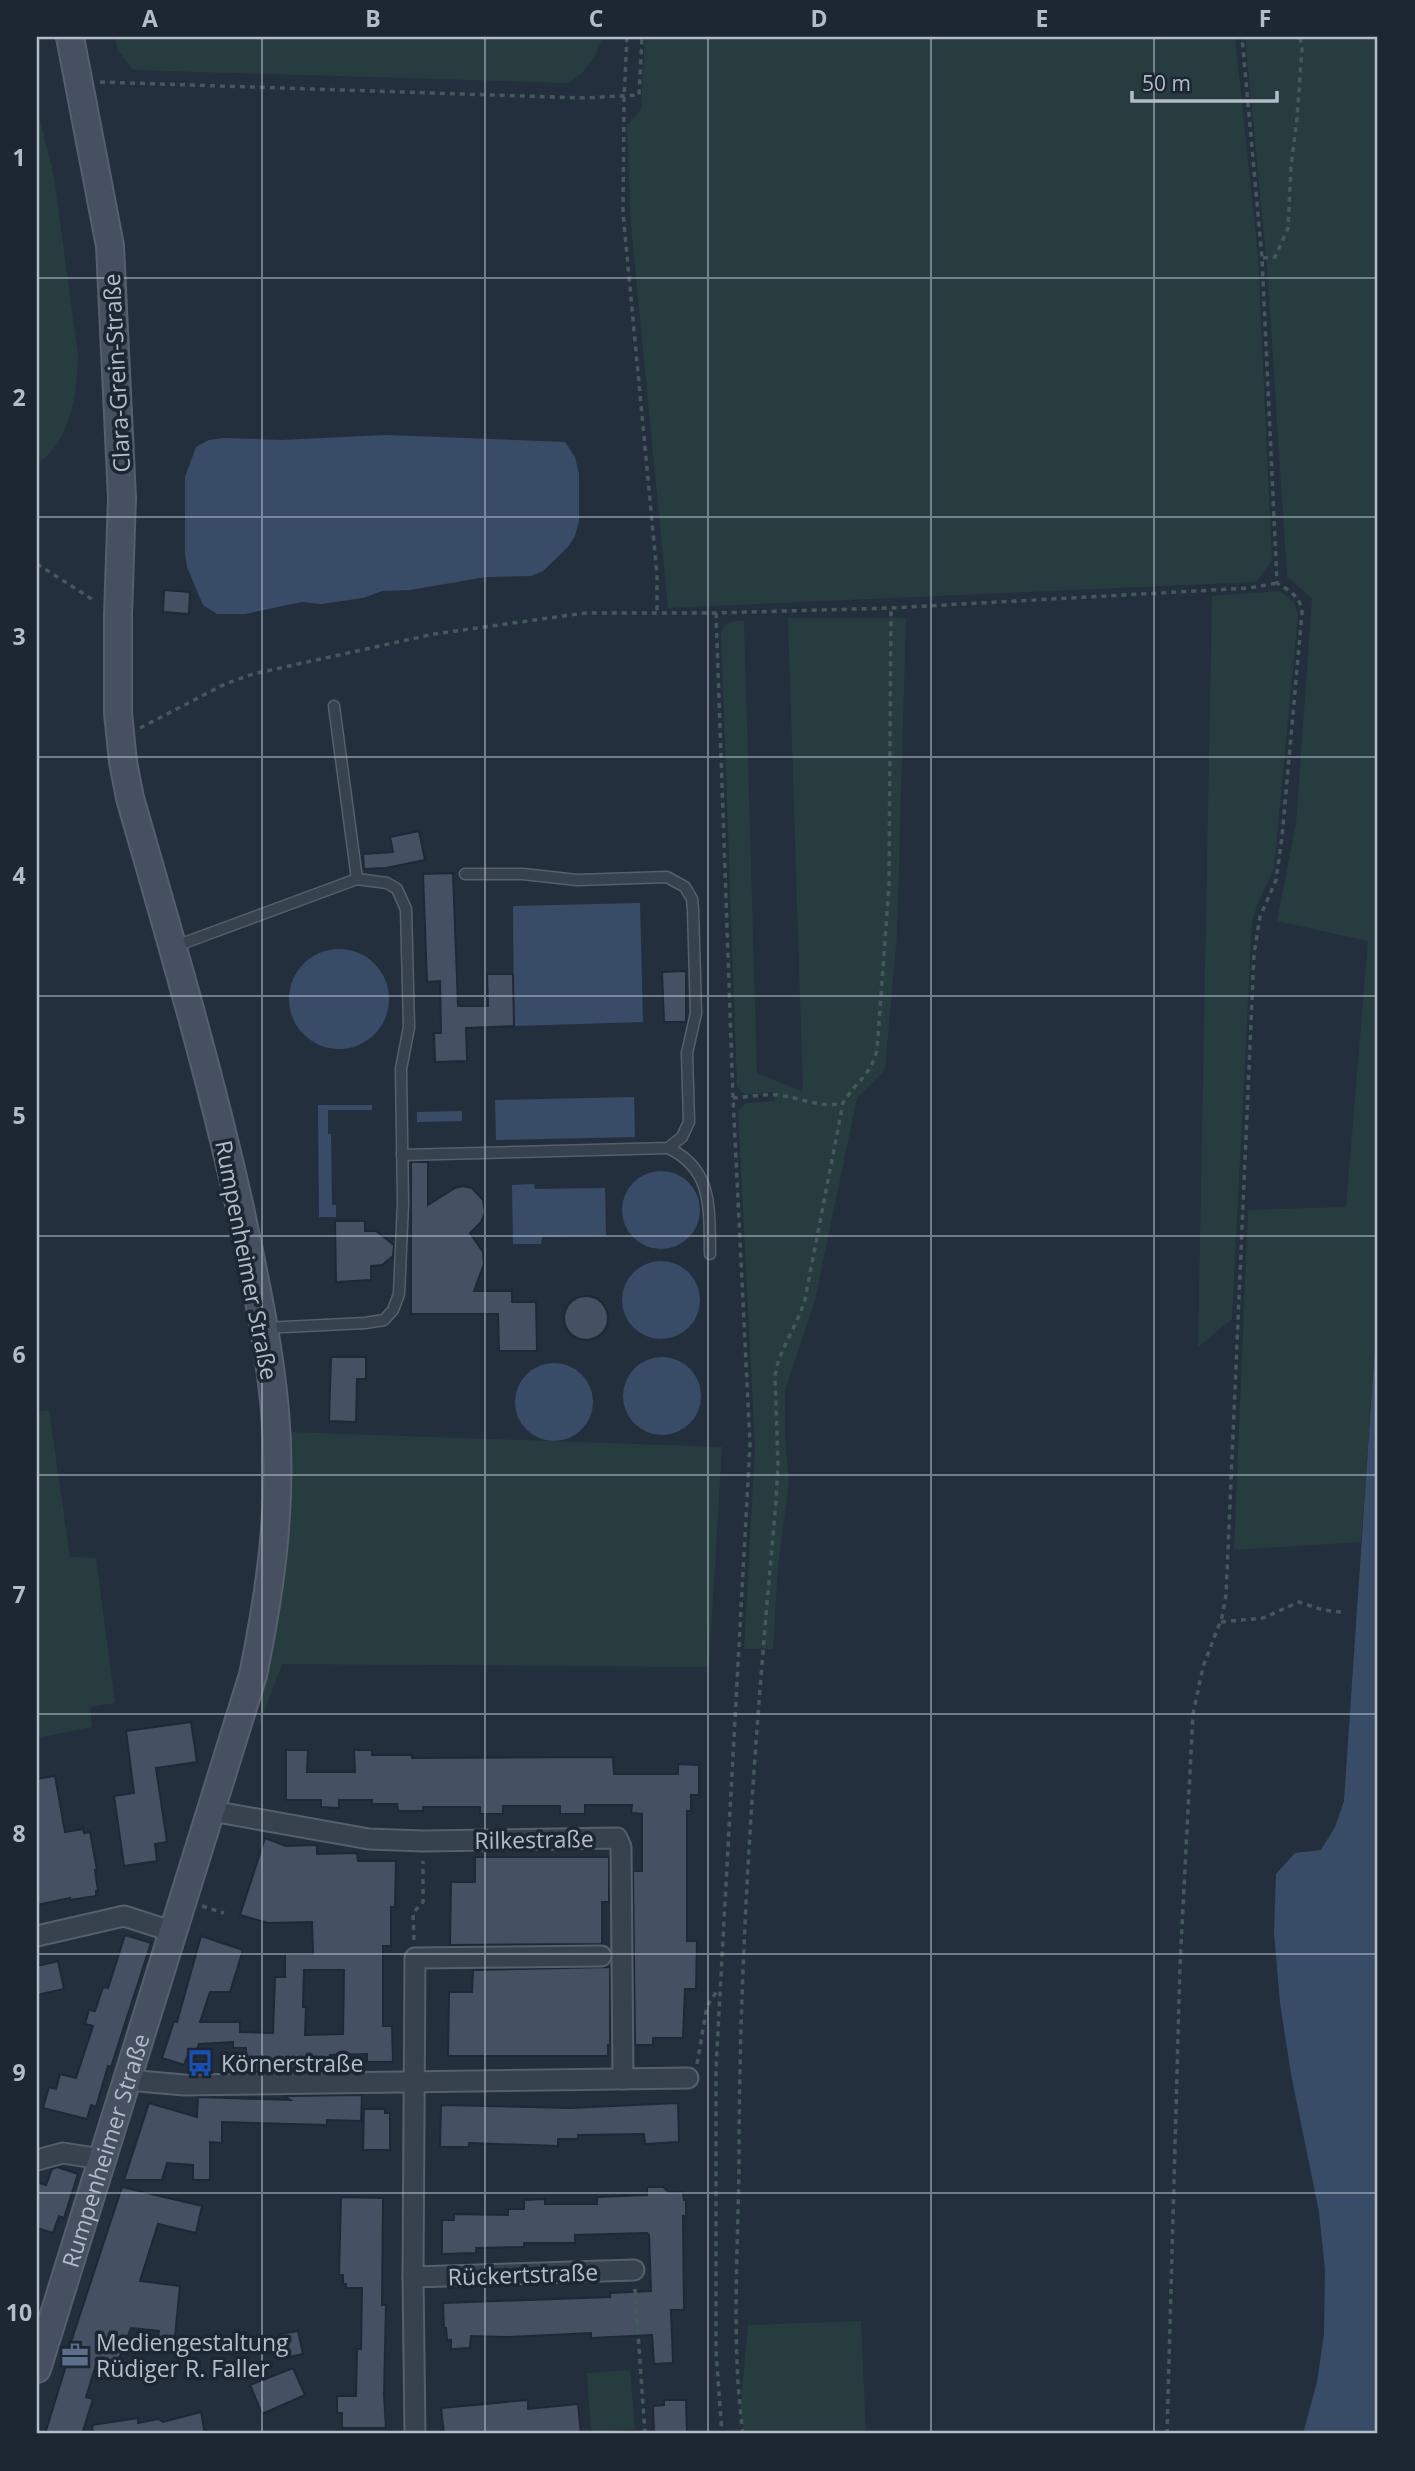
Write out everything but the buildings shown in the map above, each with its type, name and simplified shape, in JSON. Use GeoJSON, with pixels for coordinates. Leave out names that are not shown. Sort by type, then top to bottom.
{"type":"FeatureCollection","features":[{"type":"Feature","properties":{"kind":"street","name":"Clara-Grein-Straße"},"geometry":{"type":"LineString","coordinates":[[70,37],[110,246],[121,498],[119,725]]}},
{"type":"Feature","properties":{"kind":"street","name":"Rumpenheimer Straße"},"geometry":{"type":"LineString","coordinates":[[37,2369],[253,1675],[268,1601],[276,1496],[275,1412],[258,1293],[220,1120],[130,798],[119,725]]}},
{"type":"Feature","properties":{"kind":"street","name":"Rilkestraße"},"geometry":{"type":"LineString","coordinates":[[212,1811],[369,1839],[423,1841],[611,1837],[620,1841],[623,2079]]}},
{"type":"Feature","properties":{"kind":"street"},"geometry":{"type":"LineString","coordinates":[[37,1936],[124,1916],[174,1932]]}},
{"type":"Feature","properties":{"kind":"street"},"geometry":{"type":"LineString","coordinates":[[415,2434],[415,1958],[601,1956]]}},
{"type":"Feature","properties":{"kind":"street"},"geometry":{"type":"LineString","coordinates":[[128,2080],[184,2085],[688,2078]]}},
{"type":"Feature","properties":{"kind":"street"},"geometry":{"type":"LineString","coordinates":[[37,2160],[63,2153],[101,2159]]}},
{"type":"Feature","properties":{"kind":"street","name":"Rückertstraße"},"geometry":{"type":"LineString","coordinates":[[413,2277],[634,2270]]}},
{"type":"Feature","properties":{"kind":"lane"},"geometry":{"type":"LineString","coordinates":[[334,706],[357,879]]}},
{"type":"Feature","properties":{"kind":"lane"},"geometry":{"type":"LineString","coordinates":[[465,874],[523,874],[577,880],[667,877],[689,892],[694,909],[696,1013],[687,1053],[689,1122],[682,1137],[668,1148]]}},
{"type":"Feature","properties":{"kind":"lane"},"geometry":{"type":"LineString","coordinates":[[172,948],[357,879],[387,883],[397,889],[407,909],[409,1027],[401,1069],[399,1294],[393,1310],[384,1320],[263,1328]]}},
{"type":"Feature","properties":{"kind":"lane"},"geometry":{"type":"LineString","coordinates":[[402,1155],[668,1148],[683,1155],[694,1165],[702,1178],[709,1215],[710,1254]]}},
{"type":"Feature","properties":{"kind":"path"},"geometry":{"type":"LineString","coordinates":[[627,37],[623,213],[657,575],[657,613]]}},
{"type":"Feature","properties":{"kind":"path"},"geometry":{"type":"LineString","coordinates":[[77,82],[584,99],[624,98],[639,95],[642,37]]}},
{"type":"Feature","properties":{"kind":"path"},"geometry":{"type":"LineString","coordinates":[[1242,37],[1262,258],[1277,583]]}},
{"type":"Feature","properties":{"kind":"path"},"geometry":{"type":"LineString","coordinates":[[1262,258],[1275,257],[1288,228],[1302,49],[1300,37]]}},
{"type":"Feature","properties":{"kind":"path"},"geometry":{"type":"LineString","coordinates":[[37,564],[118,616]]}},
{"type":"Feature","properties":{"kind":"path"},"geometry":{"type":"LineString","coordinates":[[119,725],[253,674],[434,634],[585,613],[716,613],[891,608],[1249,588],[1277,583],[1299,600],[1302,614],[1282,837],[1276,880],[1260,917],[1254,954],[1226,1595],[1221,1622],[1203,1667],[1193,1714],[1180,1978],[1167,2434]]}},
{"type":"Feature","properties":{"kind":"path"},"geometry":{"type":"LineString","coordinates":[[743,2434],[736,2348],[737,2092],[756,1734],[777,1490],[775,1376],[777,1364],[799,1320],[805,1299],[843,1103],[853,1087],[866,1077],[873,1066],[877,1050],[888,886],[891,608]]}},
{"type":"Feature","properties":{"kind":"path"},"geometry":{"type":"LineString","coordinates":[[716,613],[749,1457],[718,1990],[716,2351],[722,2434]]}},
{"type":"Feature","properties":{"kind":"path"},"geometry":{"type":"LineString","coordinates":[[733,1098],[776,1095],[820,1105],[843,1103]]}},
{"type":"Feature","properties":{"kind":"path"},"geometry":{"type":"LineString","coordinates":[[1221,1622],[1263,1619],[1299,1602],[1323,1610],[1341,1612]]}},
{"type":"Feature","properties":{"kind":"path"},"geometry":{"type":"LineString","coordinates":[[415,1958],[413,1913],[423,1902],[423,1841]]}},
{"type":"Feature","properties":{"kind":"path"},"geometry":{"type":"LineString","coordinates":[[688,2078],[699,2059],[707,2006],[718,1990]]}},
{"type":"Feature","properties":{"kind":"path"},"geometry":{"type":"LineString","coordinates":[[634,2270],[645,2434]]}},
{"type":"Feature","properties":{"kind":"green space"},"geometry":{"type":"Polygon","coordinates":[[[114,37],[602,39],[589,64],[580,75],[568,83],[133,70],[118,50],[114,37]]]}},
{"type":"Feature","properties":{"kind":"green space"},"geometry":{"type":"Polygon","coordinates":[[[645,37],[1235,37],[1258,255],[1272,560],[1256,582],[668,608],[631,226],[627,125],[641,110],[645,37]]]}},
{"type":"Feature","properties":{"kind":"green space"},"geometry":{"type":"Polygon","coordinates":[[[1245,37],[1378,37],[1378,1302],[1361,1542],[1234,1550],[1248,1210],[1346,1207],[1368,941],[1277,921],[1296,823],[1312,599],[1287,576],[1267,266],[1245,37]]]}},
{"type":"Feature","properties":{"kind":"green space"},"geometry":{"type":"Polygon","coordinates":[[[37,108],[54,177],[78,355],[74,401],[65,430],[58,442],[37,464],[37,108]]]}},
{"type":"Feature","properties":{"kind":"green space"},"geometry":{"type":"Polygon","coordinates":[[[1280,591],[1294,602],[1298,615],[1274,868],[1252,922],[1232,1319],[1198,1347],[1212,596],[1280,591]]]}},
{"type":"Feature","properties":{"kind":"green space"},"geometry":{"type":"Polygon","coordinates":[[[788,618],[906,618],[897,934],[885,1070],[857,1098],[815,1300],[785,1390],[785,1440],[789,1480],[778,1567],[773,1649],[744,1649],[755,1448],[738,1110],[746,1103],[775,1101],[775,1092],[744,1094],[737,1086],[721,632],[730,622],[744,621],[757,1073],[803,1092],[788,618]]]}},
{"type":"Feature","properties":{"kind":"green space"},"geometry":{"type":"Polygon","coordinates":[[[49,1410],[70,1557],[96,1558],[115,1703],[90,1707],[92,1727],[37,1738],[37,1412],[49,1410]]]}},
{"type":"Feature","properties":{"kind":"green space"},"geometry":{"type":"Polygon","coordinates":[[[289,1432],[722,1447],[709,1667],[282,1664],[259,1726],[289,1432]]]}},
{"type":"Feature","properties":{"kind":"green space"},"geometry":{"type":"Polygon","coordinates":[[[861,2321],[866,2434],[744,2434],[740,2411],[748,2325],[861,2321]]]}},
{"type":"Feature","properties":{"kind":"green space"},"geometry":{"type":"Polygon","coordinates":[[[630,2370],[635,2429],[591,2432],[587,2373],[630,2370]]]}},
{"type":"Feature","properties":{"kind":"water"},"geometry":{"type":"Polygon","coordinates":[[[386,435],[565,442],[575,457],[579,474],[579,521],[575,536],[568,547],[543,571],[531,576],[486,577],[410,590],[382,591],[363,598],[321,604],[302,602],[245,614],[217,614],[203,605],[187,567],[185,554],[185,477],[196,447],[209,440],[224,438],[281,440],[386,435]]]}},
{"type":"Feature","properties":{"kind":"water"},"geometry":{"type":"Polygon","coordinates":[[[640,903],[643,1022],[514,1026],[513,906],[640,903]]]}},
{"type":"Feature","properties":{"kind":"water"},"geometry":{"type":"Polygon","coordinates":[[[339,949],[367,957],[381,971],[389,999],[381,1027],[367,1041],[339,1049],[311,1041],[297,1027],[289,999],[297,971],[311,957],[339,949]]]}},
{"type":"Feature","properties":{"kind":"water"},"geometry":{"type":"Polygon","coordinates":[[[634,1097],[635,1137],[496,1140],[495,1100],[634,1097]]]}},
{"type":"Feature","properties":{"kind":"water"},"geometry":{"type":"Polygon","coordinates":[[[318,1105],[372,1105],[372,1110],[328,1110],[332,1205],[336,1205],[336,1217],[319,1217],[318,1105]]]}},
{"type":"Feature","properties":{"kind":"water"},"geometry":{"type":"Polygon","coordinates":[[[462,1111],[462,1121],[417,1122],[417,1112],[462,1111]]]}},
{"type":"Feature","properties":{"kind":"water"},"geometry":{"type":"Polygon","coordinates":[[[661,1171],[676,1174],[689,1182],[697,1195],[700,1210],[697,1225],[689,1238],[676,1246],[661,1249],[646,1246],[633,1238],[625,1225],[622,1210],[625,1195],[633,1182],[646,1174],[661,1171]]]}},
{"type":"Feature","properties":{"kind":"water"},"geometry":{"type":"Polygon","coordinates":[[[534,1184],[535,1189],[605,1188],[606,1236],[542,1237],[541,1244],[513,1244],[512,1185],[534,1184]]]}},
{"type":"Feature","properties":{"kind":"water"},"geometry":{"type":"Polygon","coordinates":[[[661,1261],[676,1264],[689,1272],[697,1285],[700,1300],[697,1315],[689,1328],[676,1336],[661,1339],[646,1336],[633,1328],[625,1315],[622,1300],[625,1285],[633,1272],[646,1264],[661,1261]]]}},
{"type":"Feature","properties":{"kind":"water"},"geometry":{"type":"Polygon","coordinates":[[[1378,1302],[1378,2434],[1303,2434],[1317,2382],[1324,2334],[1325,2269],[1319,2212],[1291,2074],[1280,2003],[1274,1932],[1276,1874],[1295,1853],[1321,1850],[1335,1827],[1344,1801],[1378,1302]]]}},
{"type":"Feature","properties":{"kind":"water"},"geometry":{"type":"Polygon","coordinates":[[[662,1357],[677,1360],[690,1368],[698,1381],[701,1396],[698,1411],[690,1424],[677,1432],[662,1435],[647,1432],[634,1424],[626,1411],[623,1396],[626,1381],[634,1368],[647,1360],[662,1357]]]}},
{"type":"Feature","properties":{"kind":"water"},"geometry":{"type":"Polygon","coordinates":[[[554,1363],[569,1366],[582,1374],[590,1387],[593,1402],[590,1417],[582,1430],[569,1438],[554,1441],[539,1438],[526,1430],[518,1417],[515,1402],[518,1387],[526,1374],[539,1366],[554,1363]]]}},
{"type":"Feature","properties":{"kind":"place","name":"Körnerstraße"},"geometry":{"type":"Point","coordinates":[200,2063]}},
{"type":"Feature","properties":{"kind":"place","name":"Mediengestaltung Rüdiger R. Faller"},"geometry":{"type":"Point","coordinates":[75,2355]}}]}
